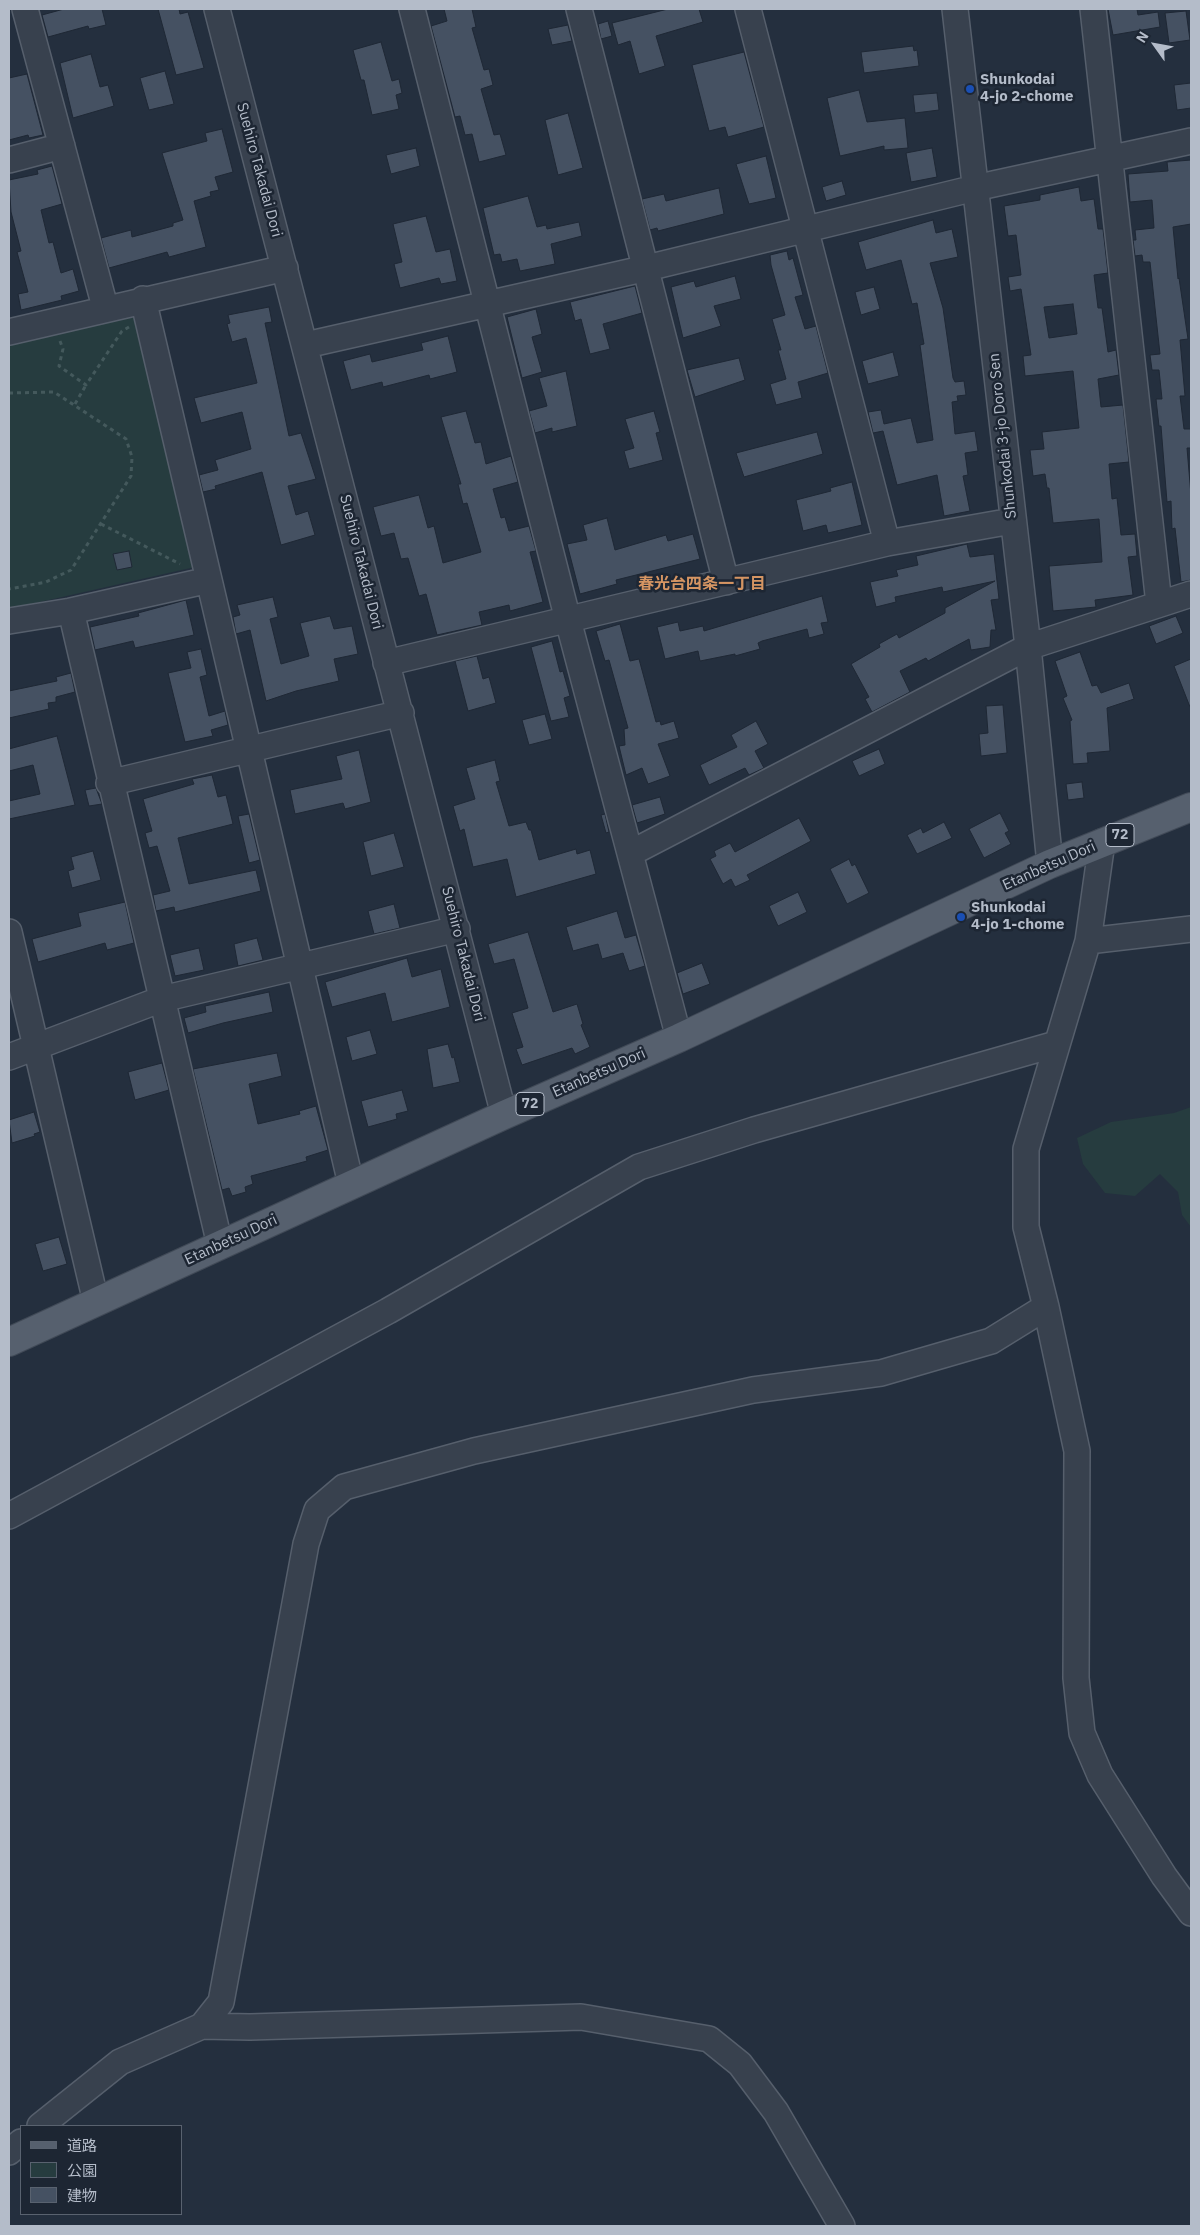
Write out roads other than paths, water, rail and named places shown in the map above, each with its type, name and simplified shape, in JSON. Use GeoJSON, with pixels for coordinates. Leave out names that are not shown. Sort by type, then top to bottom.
{"type":"FeatureCollection","features":[{"type":"Feature","properties":{"kind":"main road","name":"Etanbetsu Dori"},"geometry":{"type":"LineString","coordinates":[[9,1342],[504,1115],[679,1038],[1050,864],[1191,807]]}},
{"type":"Feature","properties":{"kind":"street"},"geometry":{"type":"LineString","coordinates":[[25,9],[105,308]]}},
{"type":"Feature","properties":{"kind":"street","name":"Suehiro Takadai Dori"},"geometry":{"type":"LineString","coordinates":[[217,9],[284,268],[306,345],[386,663],[401,713],[504,1115]]}},
{"type":"Feature","properties":{"kind":"street"},"geometry":{"type":"LineString","coordinates":[[412,9],[568,620],[679,1038]]}},
{"type":"Feature","properties":{"kind":"street"},"geometry":{"type":"LineString","coordinates":[[579,9],[647,268],[726,582]]}},
{"type":"Feature","properties":{"kind":"street"},"geometry":{"type":"LineString","coordinates":[[748,9],[887,543]]}},
{"type":"Feature","properties":{"kind":"street","name":"Shunkodai 3-jo Doro Sen"},"geometry":{"type":"LineString","coordinates":[[955,9],[1012,521],[1028,647],[1050,864]]}},
{"type":"Feature","properties":{"kind":"street"},"geometry":{"type":"LineString","coordinates":[[1093,9],[1159,604]]}},
{"type":"Feature","properties":{"kind":"street"},"geometry":{"type":"LineString","coordinates":[[306,345],[488,302],[647,268],[975,188],[1191,141]]}},
{"type":"Feature","properties":{"kind":"street"},"geometry":{"type":"LineString","coordinates":[[9,160],[62,146]]}},
{"type":"Feature","properties":{"kind":"street"},"geometry":{"type":"LineString","coordinates":[[9,332],[105,308],[146,308],[284,268]]}},
{"type":"Feature","properties":{"kind":"street"},"geometry":{"type":"LineString","coordinates":[[146,308],[352,1184]]}},
{"type":"Feature","properties":{"kind":"street"},"geometry":{"type":"LineString","coordinates":[[386,663],[887,543],[1012,521]]}},
{"type":"Feature","properties":{"kind":"street"},"geometry":{"type":"LineString","coordinates":[[9,621],[70,611],[208,572]]}},
{"type":"Feature","properties":{"kind":"street"},"geometry":{"type":"LineString","coordinates":[[631,853],[1028,647],[1191,594]]}},
{"type":"Feature","properties":{"kind":"street"},"geometry":{"type":"LineString","coordinates":[[70,611],[109,783],[220,1245]]}},
{"type":"Feature","properties":{"kind":"street"},"geometry":{"type":"LineString","coordinates":[[109,783],[401,713]]}},
{"type":"Feature","properties":{"kind":"street"},"geometry":{"type":"LineString","coordinates":[[1102,842],[1088,941],[1026,1149],[1026,1227],[1046,1307],[1077,1451],[1076,1678],[1082,1733],[1100,1775],[1164,1876],[1191,1914]]}},
{"type":"Feature","properties":{"kind":"street"},"geometry":{"type":"LineString","coordinates":[[9,1057],[162,999],[457,929]]}},
{"type":"Feature","properties":{"kind":"street"},"geometry":{"type":"LineString","coordinates":[[1088,941],[1191,929]]}},
{"type":"Feature","properties":{"kind":"street"},"geometry":{"type":"LineString","coordinates":[[9,932],[96,1302]]}},
{"type":"Feature","properties":{"kind":"street"},"geometry":{"type":"LineString","coordinates":[[9,1516],[388,1311],[639,1167],[754,1130],[1056,1044]]}},
{"type":"Feature","properties":{"kind":"street"},"geometry":{"type":"LineString","coordinates":[[202,2026],[221,2002],[306,1544],[316,1510],[344,1487],[474,1451],[752,1390],[881,1373],[991,1341],[1046,1307]]}},
{"type":"Feature","properties":{"kind":"street"},"geometry":{"type":"LineString","coordinates":[[41,2125],[120,2062],[202,2026],[250,2027],[581,2017],[709,2039],[740,2064],[776,2112],[842,2226]]}},
{"type":"Feature","properties":{"kind":"street"},"geometry":{"type":"LineString","coordinates":[[9,2152],[20,2143]]}},
{"type":"Feature","properties":{"kind":"place","name":"Shunkodai 4-jo 2-chome"},"geometry":{"type":"Point","coordinates":[970,89]}},
{"type":"Feature","properties":{"kind":"place","name":"Shunkodai 4-jo 1-chome"},"geometry":{"type":"Point","coordinates":[961,917]}},
{"type":"Feature","properties":{"kind":"district","name":"春光台四条一丁目"},"geometry":{"type":"Point","coordinates":[702,584]}}]}
